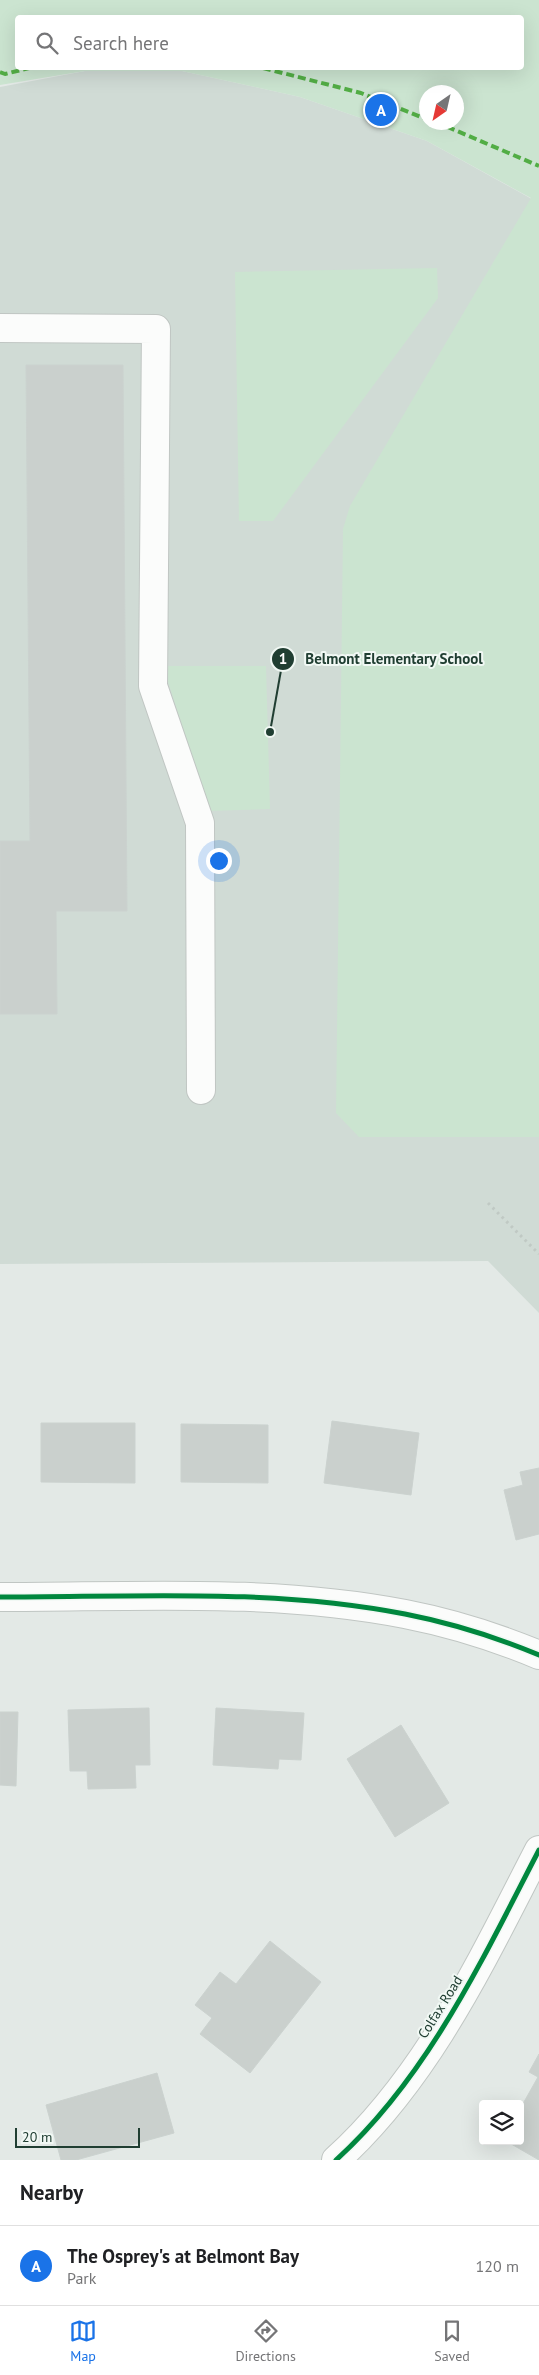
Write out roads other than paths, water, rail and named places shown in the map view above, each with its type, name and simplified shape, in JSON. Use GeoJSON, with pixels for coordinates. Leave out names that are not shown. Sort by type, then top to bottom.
{"type":"FeatureCollection","features":[{"type":"Feature","properties":{"kind":"street"},"geometry":{"type":"LineString","coordinates":[[0,328],[156,330],[153,686],[200,823],[201,1090]]}},
{"type":"Feature","properties":{"kind":"street"},"geometry":{"type":"LineString","coordinates":[[0,1598],[235,1597],[301,1600],[405,1614],[490,1635],[539,1655]]}},
{"type":"Feature","properties":{"kind":"street","name":"Colfax Road"},"geometry":{"type":"LineString","coordinates":[[336,2160],[385,2107],[427,2050],[489,1947],[539,1850]]}},
{"type":"Feature","properties":{"kind":"place","name":"The Osprey's at Belmont Bay"},"geometry":{"type":"Point","coordinates":[381,110]}},
{"type":"Feature","properties":{"kind":"place","name":"Belmont Elementary School"},"geometry":{"type":"Point","coordinates":[270,732]}}]}
